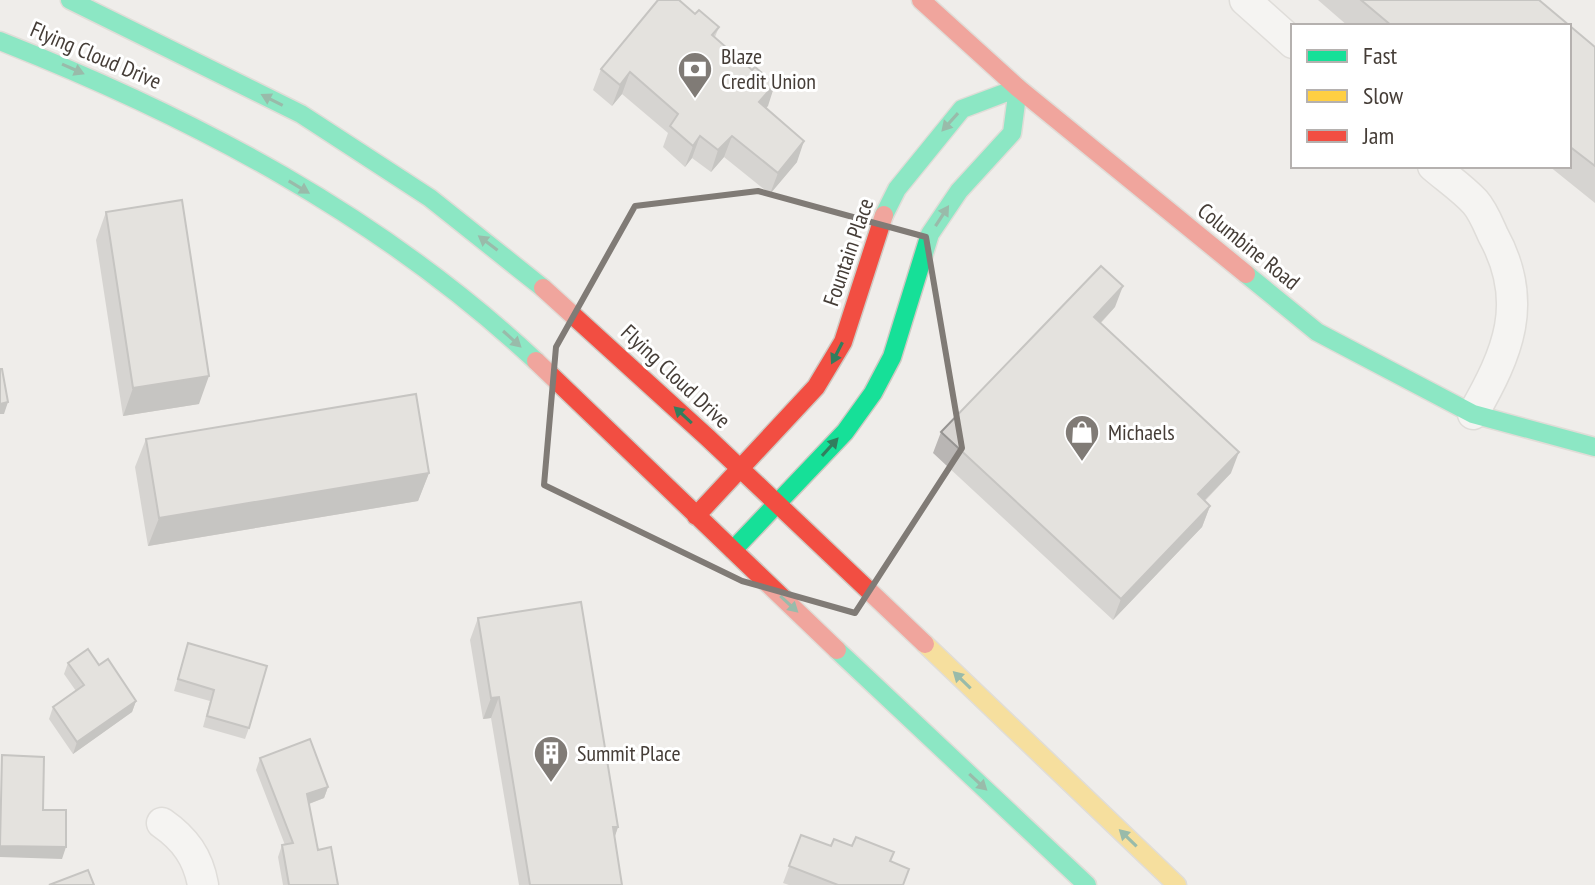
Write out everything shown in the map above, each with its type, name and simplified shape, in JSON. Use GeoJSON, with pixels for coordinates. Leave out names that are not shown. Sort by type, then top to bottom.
{"type":"FeatureCollection","features":[{"type":"Feature","properties":{"kind":"main road","name":"Flying Cloud Drive"},"geometry":{"type":"LineString","coordinates":[[70,0],[301,114],[430,198],[521,268],[740,469],[1177,885]]}},
{"type":"Feature","properties":{"kind":"main road","name":"Columbine Road"},"geometry":{"type":"LineString","coordinates":[[921,0],[1018,88],[1317,332],[1473,414],[1595,447]]}},
{"type":"Feature","properties":{"kind":"main road","name":"Flying Cloud Drive"},"geometry":{"type":"LineString","coordinates":[[0,41],[65,65],[183,119],[385,240],[493,322],[582,403],[696,516],[1087,885]]}},
{"type":"Feature","properties":{"kind":"main road","name":"Fountain Place"},"geometry":{"type":"LineString","coordinates":[[696,516],[816,387],[832,364],[843,342],[880,223],[897,189],[924,151],[962,109],[1018,88]]}},
{"type":"Feature","properties":{"kind":"main road"},"geometry":{"type":"LineString","coordinates":[[733,550],[845,432],[873,393],[892,357],[930,234],[959,191],[1012,133],[1018,88]]}},
{"type":"Feature","properties":{"kind":"street"},"geometry":{"type":"LineString","coordinates":[[1245,0],[1291,41]]}},
{"type":"Feature","properties":{"kind":"street"},"geometry":{"type":"LineString","coordinates":[[1435,168],[1477,204],[1502,250],[1512,293],[1511,333],[1499,368],[1473,414]]}},
{"type":"Feature","properties":{"kind":"street"},"geometry":{"type":"LineString","coordinates":[[162,823],[181,836],[195,856],[203,885]]}},
{"type":"Feature","properties":{"kind":"highlighted area"},"geometry":{"type":"Polygon","coordinates":[[[758,191],[926,237],[962,448],[855,613],[742,581],[544,485],[556,347],[635,206],[758,191]]]}},
{"type":"Feature","properties":{"kind":"building","name":"Blaze Credit Union"},"geometry":{"type":"Polygon","coordinates":[[[658,0],[679,0],[695,14],[699,10],[719,27],[712,35],[752,70],[755,67],[775,84],[759,102],[804,141],[778,173],[732,136],[718,150],[700,136],[693,146],[670,126],[678,114],[630,72],[620,85],[601,69],[658,0]]]}},
{"type":"Feature","properties":{"kind":"building"},"geometry":{"type":"Polygon","coordinates":[[[1361,0],[1539,0],[1568,24],[1390,24],[1361,0]]]}},
{"type":"Feature","properties":{"kind":"building"},"geometry":{"type":"Polygon","coordinates":[[[1571,27],[1595,47],[1595,166],[1571,148],[1571,27]]]}},
{"type":"Feature","properties":{"kind":"building"},"geometry":{"type":"Polygon","coordinates":[[[182,200],[209,376],[133,388],[106,212],[182,200]]]}},
{"type":"Feature","properties":{"kind":"building","name":"Michaels"},"geometry":{"type":"Polygon","coordinates":[[[1101,266],[1123,286],[1094,317],[1239,452],[1198,494],[1210,506],[1121,599],[941,432],[1101,266]]]}},
{"type":"Feature","properties":{"kind":"building"},"geometry":{"type":"Polygon","coordinates":[[[0,369],[8,402],[0,404],[0,369]]]}},
{"type":"Feature","properties":{"kind":"building"},"geometry":{"type":"Polygon","coordinates":[[[416,394],[429,473],[159,518],[146,439],[416,394]]]}},
{"type":"Feature","properties":{"kind":"building","name":"Summit Place"},"geometry":{"type":"Polygon","coordinates":[[[581,602],[618,827],[613,827],[622,885],[530,885],[499,697],[491,698],[478,618],[581,602]]]}},
{"type":"Feature","properties":{"kind":"building"},"geometry":{"type":"Polygon","coordinates":[[[188,643],[267,666],[249,728],[207,716],[214,690],[178,679],[188,643]]]}},
{"type":"Feature","properties":{"kind":"building"},"geometry":{"type":"Polygon","coordinates":[[[88,649],[99,665],[108,659],[136,701],[77,742],[53,707],[84,685],[68,663],[88,649]]]}},
{"type":"Feature","properties":{"kind":"building"},"geometry":{"type":"Polygon","coordinates":[[[310,739],[328,787],[307,794],[318,850],[331,847],[338,885],[289,885],[282,845],[293,843],[260,758],[310,739]]]}},
{"type":"Feature","properties":{"kind":"building"},"geometry":{"type":"Polygon","coordinates":[[[2,755],[44,757],[43,810],[66,810],[66,847],[0,846],[2,755]]]}},
{"type":"Feature","properties":{"kind":"building"},"geometry":{"type":"Polygon","coordinates":[[[801,835],[831,846],[834,839],[852,846],[856,837],[894,852],[890,861],[909,869],[903,885],[838,885],[789,866],[801,835]]]}},
{"type":"Feature","properties":{"kind":"building"},"geometry":{"type":"Polygon","coordinates":[[[88,870],[94,885],[49,885],[88,870]]]}},
{"type":"Feature","properties":{"kind":"traffic: fast"},"geometry":{"type":"LineString","coordinates":[[70,0],[301,114],[430,198],[543,288]]}},
{"type":"Feature","properties":{"kind":"traffic: fast"},"geometry":{"type":"LineString","coordinates":[[0,41],[144,103],[283,176],[415,261],[477,309],[536,361]]}},
{"type":"Feature","properties":{"kind":"traffic: fast"},"geometry":{"type":"LineString","coordinates":[[884,215],[897,189],[962,109],[1018,88]]}},
{"type":"Feature","properties":{"kind":"traffic: fast"},"geometry":{"type":"LineString","coordinates":[[733,550],[845,432],[873,393],[892,357],[930,234],[959,191],[1012,133],[1018,88]]}},
{"type":"Feature","properties":{"kind":"traffic: fast"},"geometry":{"type":"LineString","coordinates":[[1246,274],[1317,332],[1473,414],[1595,447]]}},
{"type":"Feature","properties":{"kind":"traffic: fast"},"geometry":{"type":"LineString","coordinates":[[837,650],[1087,885]]}},
{"type":"Feature","properties":{"kind":"traffic: slow"},"geometry":{"type":"LineString","coordinates":[[925,644],[1177,885]]}},
{"type":"Feature","properties":{"kind":"traffic: jam"},"geometry":{"type":"LineString","coordinates":[[921,0],[1018,88],[1246,274]]}},
{"type":"Feature","properties":{"kind":"traffic: jam"},"geometry":{"type":"LineString","coordinates":[[696,516],[816,387],[843,342],[884,215]]}},
{"type":"Feature","properties":{"kind":"traffic: jam"},"geometry":{"type":"LineString","coordinates":[[543,288],[708,438],[925,644]]}},
{"type":"Feature","properties":{"kind":"traffic: jam"},"geometry":{"type":"LineString","coordinates":[[536,361],[837,650]]}},
{"type":"Feature","properties":{"kind":"place","name":"Blaze Credit Union"},"geometry":{"type":"Point","coordinates":[695,100]}},
{"type":"Feature","properties":{"kind":"place","name":"Michaels"},"geometry":{"type":"Point","coordinates":[1082,463]}},
{"type":"Feature","properties":{"kind":"place","name":"Summit Place"},"geometry":{"type":"Point","coordinates":[551,784]}}]}
